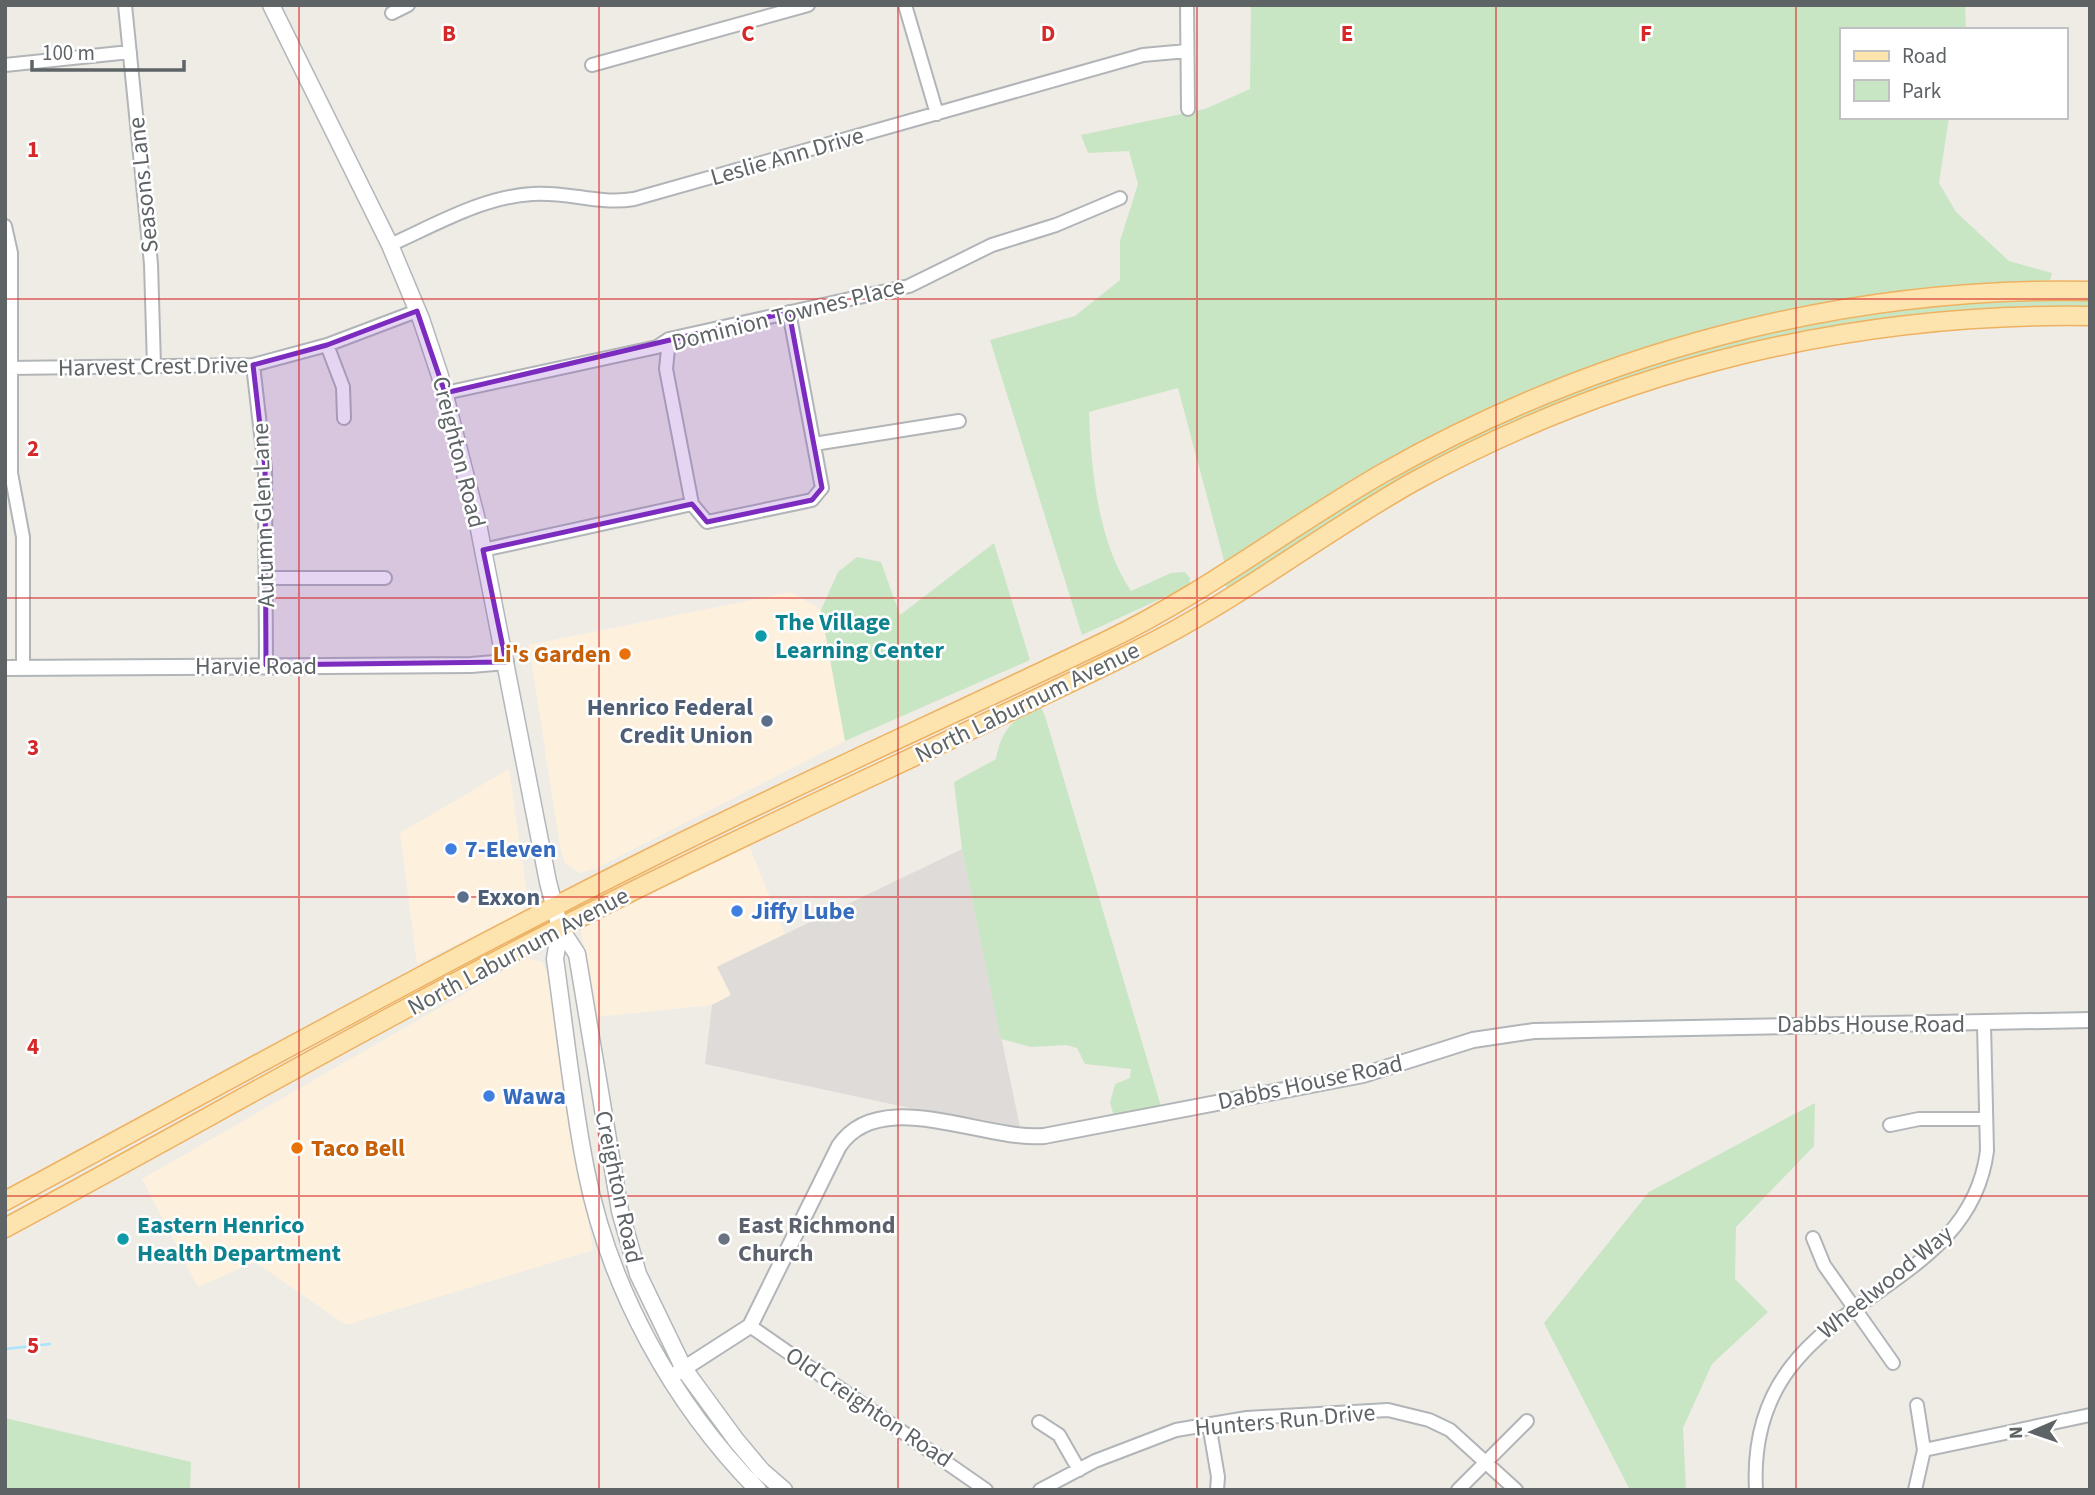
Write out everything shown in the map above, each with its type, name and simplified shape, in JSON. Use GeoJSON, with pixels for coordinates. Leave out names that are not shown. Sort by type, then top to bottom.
{"type":"FeatureCollection","features":[{"type":"Feature","properties":{"kind":"main road","name":"Creighton Road"},"geometry":{"type":"LineString","coordinates":[[271,5],[390,244],[417,311],[445,393],[483,550],[554,906],[560,928],[577,954],[628,1244],[654,1313],[684,1369],[736,1440],[762,1471],[784,1490]]}},
{"type":"Feature","properties":{"kind":"main road","name":"North Laburnum Avenue"},"geometry":{"type":"LineString","coordinates":[[5,1201],[554,906],[749,809],[1109,640],[1238,566],[1378,476],[1489,418],[1555,390],[1678,347],[1806,316],[1938,297],[2090,291]]}},
{"type":"Feature","properties":{"kind":"main road","name":"North Laburnum Avenue"},"geometry":{"type":"LineString","coordinates":[[5,1228],[560,928],[713,850],[1159,639],[1261,581],[1408,485],[1556,415],[1691,367],[1820,337],[1959,319],[2090,316]]}},
{"type":"Feature","properties":{"kind":"main road","name":"Creighton Road"},"geometry":{"type":"LineString","coordinates":[[560,928],[555,959],[592,1194],[614,1264],[669,1378],[724,1456],[758,1490]]}},
{"type":"Feature","properties":{"kind":"street","name":"Seasons Lane"},"geometry":{"type":"LineString","coordinates":[[125,5],[150,264],[154,366]]}},
{"type":"Feature","properties":{"kind":"street"},"geometry":{"type":"LineString","coordinates":[[392,13],[408,5]]}},
{"type":"Feature","properties":{"kind":"street"},"geometry":{"type":"LineString","coordinates":[[592,65],[808,5]]}},
{"type":"Feature","properties":{"kind":"street"},"geometry":{"type":"LineString","coordinates":[[905,5],[937,114]]}},
{"type":"Feature","properties":{"kind":"street"},"geometry":{"type":"LineString","coordinates":[[1187,5],[1188,109]]}},
{"type":"Feature","properties":{"kind":"street","name":"Leslie Ann Drive"},"geometry":{"type":"LineString","coordinates":[[390,244],[489,201],[512,196],[548,194],[604,202],[634,199],[1143,55],[1187,51]]}},
{"type":"Feature","properties":{"kind":"street"},"geometry":{"type":"LineString","coordinates":[[5,65],[130,52]]}},
{"type":"Feature","properties":{"kind":"street","name":"Dominion Townes Place"},"geometry":{"type":"LineString","coordinates":[[445,393],[657,347],[669,339],[909,286],[992,245],[1056,225],[1120,198]]}},
{"type":"Feature","properties":{"kind":"street"},"geometry":{"type":"LineString","coordinates":[[5,226],[11,253],[11,473],[23,537],[23,668]]}},
{"type":"Feature","properties":{"kind":"street","name":"Harvest Crest Drive"},"geometry":{"type":"LineString","coordinates":[[9,368],[253,365],[327,345],[417,311]]}},
{"type":"Feature","properties":{"kind":"street"},"geometry":{"type":"LineString","coordinates":[[669,339],[666,369],[692,504],[707,522],[812,500],[822,488],[789,312]]}},
{"type":"Feature","properties":{"kind":"street"},"geometry":{"type":"LineString","coordinates":[[327,345],[343,387],[344,418]]}},
{"type":"Feature","properties":{"kind":"street","name":"Autumn Glen Lane"},"geometry":{"type":"LineString","coordinates":[[253,365],[265,469],[266,665]]}},
{"type":"Feature","properties":{"kind":"street"},"geometry":{"type":"LineString","coordinates":[[814,444],[959,421]]}},
{"type":"Feature","properties":{"kind":"street"},"geometry":{"type":"LineString","coordinates":[[483,550],[692,504]]}},
{"type":"Feature","properties":{"kind":"street"},"geometry":{"type":"LineString","coordinates":[[265,578],[385,578]]}},
{"type":"Feature","properties":{"kind":"street","name":"Harvie Road"},"geometry":{"type":"LineString","coordinates":[[5,668],[471,665],[506,662]]}},
{"type":"Feature","properties":{"kind":"street","name":"Dabbs House Road"},"geometry":{"type":"LineString","coordinates":[[750,1326],[839,1146],[848,1134],[867,1121],[900,1115],[1006,1135],[1044,1136],[1363,1075],[1473,1040],[1534,1031],[2090,1020]]}},
{"type":"Feature","properties":{"kind":"street","name":"Wheelwood Way"},"geometry":{"type":"LineString","coordinates":[[1756,1490],[1759,1437],[1779,1382],[1809,1343],[1934,1250],[1963,1217],[1984,1167],[1984,1024]]}},
{"type":"Feature","properties":{"kind":"street"},"geometry":{"type":"LineString","coordinates":[[1889,1125],[1919,1119],[1986,1119]]}},
{"type":"Feature","properties":{"kind":"street"},"geometry":{"type":"LineString","coordinates":[[1813,1238],[1820,1259],[1852,1310],[1894,1363]]}},
{"type":"Feature","properties":{"kind":"street"},"geometry":{"type":"LineString","coordinates":[[669,1378],[750,1326]]}},
{"type":"Feature","properties":{"kind":"street","name":"Old Creighton Road"},"geometry":{"type":"LineString","coordinates":[[750,1326],[986,1490]]}},
{"type":"Feature","properties":{"kind":"street"},"geometry":{"type":"LineString","coordinates":[[1915,1490],[1924,1450],[1917,1405]]}},
{"type":"Feature","properties":{"kind":"street","name":"Hunters Run Drive"},"geometry":{"type":"LineString","coordinates":[[1040,1490],[1136,1443],[1209,1423],[1358,1410],[1400,1412],[1450,1430],[1516,1490]]}},
{"type":"Feature","properties":{"kind":"street"},"geometry":{"type":"LineString","coordinates":[[1924,1450],[2090,1415]]}},
{"type":"Feature","properties":{"kind":"street"},"geometry":{"type":"LineString","coordinates":[[1458,1490],[1527,1421]]}},
{"type":"Feature","properties":{"kind":"street"},"geometry":{"type":"LineString","coordinates":[[1039,1422],[1059,1435],[1079,1470]]}},
{"type":"Feature","properties":{"kind":"street"},"geometry":{"type":"LineString","coordinates":[[1209,1423],[1218,1477],[1217,1490]]}},
{"type":"Feature","properties":{"kind":"highlighted area"},"geometry":{"type":"Polygon","coordinates":[[[417,311],[445,393],[789,312],[822,488],[812,500],[707,522],[692,504],[483,550],[506,662],[266,665],[265,469],[253,365],[327,345],[417,311]]]}},
{"type":"Feature","properties":{"kind":"shaded area"},"geometry":{"type":"Polygon","coordinates":[[[791,592],[821,610],[845,741],[595,869],[580,873],[565,863],[560,847],[529,645],[791,592]]]}},
{"type":"Feature","properties":{"kind":"shaded area"},"geometry":{"type":"Polygon","coordinates":[[[509,769],[527,893],[522,912],[417,964],[400,833],[509,769]]]}},
{"type":"Feature","properties":{"kind":"shaded area"},"geometry":{"type":"Polygon","coordinates":[[[749,846],[785,934],[717,966],[731,995],[712,1005],[596,1017],[581,931],[587,925],[749,846]]]}},
{"type":"Feature","properties":{"kind":"shaded area"},"geometry":{"type":"Polygon","coordinates":[[[962,849],[1021,1132],[705,1064],[712,1005],[731,995],[717,967],[962,849]]]}},
{"type":"Feature","properties":{"kind":"shaded area"},"geometry":{"type":"Polygon","coordinates":[[[526,958],[542,962],[550,978],[593,1250],[346,1325],[255,1262],[198,1287],[142,1179],[526,958]]]}},
{"type":"Feature","properties":{"kind":"green space"},"geometry":{"type":"Polygon","coordinates":[[[1251,5],[1965,5],[1966,28],[1840,28],[1840,119],[1949,119],[1939,183],[1956,212],[2009,261],[2052,273],[2050,280],[1934,293],[1712,333],[1642,351],[1573,374],[1498,407],[1418,448],[1225,564],[1178,388],[1089,412],[1098,505],[1111,551],[1131,591],[1171,573],[1185,572],[1190,578],[1189,586],[1082,635],[990,340],[1075,316],[1120,280],[1120,241],[1138,184],[1129,151],[1088,153],[1081,135],[1205,109],[1250,89],[1251,5]]]}},
{"type":"Feature","properties":{"kind":"green space"},"geometry":{"type":"Polygon","coordinates":[[[2090,299],[2090,311],[1856,327],[1553,410],[1228,589],[1225,585],[1226,580],[1316,522],[1438,449],[1522,410],[1629,369],[1741,337],[1854,313],[1955,302],[2090,299]]]}},
{"type":"Feature","properties":{"kind":"green space"},"geometry":{"type":"Polygon","coordinates":[[[994,543],[1030,660],[845,741],[821,610],[838,572],[857,557],[881,562],[900,615],[994,543]]]}},
{"type":"Feature","properties":{"kind":"green space"},"geometry":{"type":"Polygon","coordinates":[[[1041,707],[1161,1106],[1114,1116],[1110,1103],[1115,1084],[1130,1078],[1131,1069],[1085,1064],[1077,1048],[1066,1045],[1031,1047],[1001,1039],[962,849],[954,782],[996,759],[1001,740],[1010,726],[1023,715],[1041,707]]]}},
{"type":"Feature","properties":{"kind":"green space"},"geometry":{"type":"Polygon","coordinates":[[[1815,1103],[1814,1146],[1736,1227],[1735,1279],[1768,1312],[1712,1364],[1683,1428],[1686,1490],[1630,1490],[1544,1323],[1649,1192],[1815,1103]]]}},
{"type":"Feature","properties":{"kind":"green space"},"geometry":{"type":"Polygon","coordinates":[[[5,1418],[191,1462],[190,1490],[5,1490],[5,1418]]]}},
{"type":"Feature","properties":{"kind":"waterway"},"geometry":{"type":"LineString","coordinates":[[5,1349],[50,1344]]}},
{"type":"Feature","properties":{"kind":"place","name":"The Village Learning Center"},"geometry":{"type":"Point","coordinates":[761,636]}},
{"type":"Feature","properties":{"kind":"place","name":"Li's Garden"},"geometry":{"type":"Point","coordinates":[625,654]}},
{"type":"Feature","properties":{"kind":"place","name":"Henrico Federal Credit Union"},"geometry":{"type":"Point","coordinates":[767,721]}},
{"type":"Feature","properties":{"kind":"place","name":"7-Eleven"},"geometry":{"type":"Point","coordinates":[451,849]}},
{"type":"Feature","properties":{"kind":"place","name":"Exxon"},"geometry":{"type":"Point","coordinates":[463,897]}},
{"type":"Feature","properties":{"kind":"place","name":"Jiffy Lube"},"geometry":{"type":"Point","coordinates":[737,911]}},
{"type":"Feature","properties":{"kind":"place","name":"Wawa"},"geometry":{"type":"Point","coordinates":[489,1096]}},
{"type":"Feature","properties":{"kind":"place","name":"Taco Bell"},"geometry":{"type":"Point","coordinates":[297,1148]}},
{"type":"Feature","properties":{"kind":"place","name":"Eastern Henrico Health Department"},"geometry":{"type":"Point","coordinates":[123,1239]}},
{"type":"Feature","properties":{"kind":"place","name":"East Richmond Church"},"geometry":{"type":"Point","coordinates":[724,1239]}}]}
